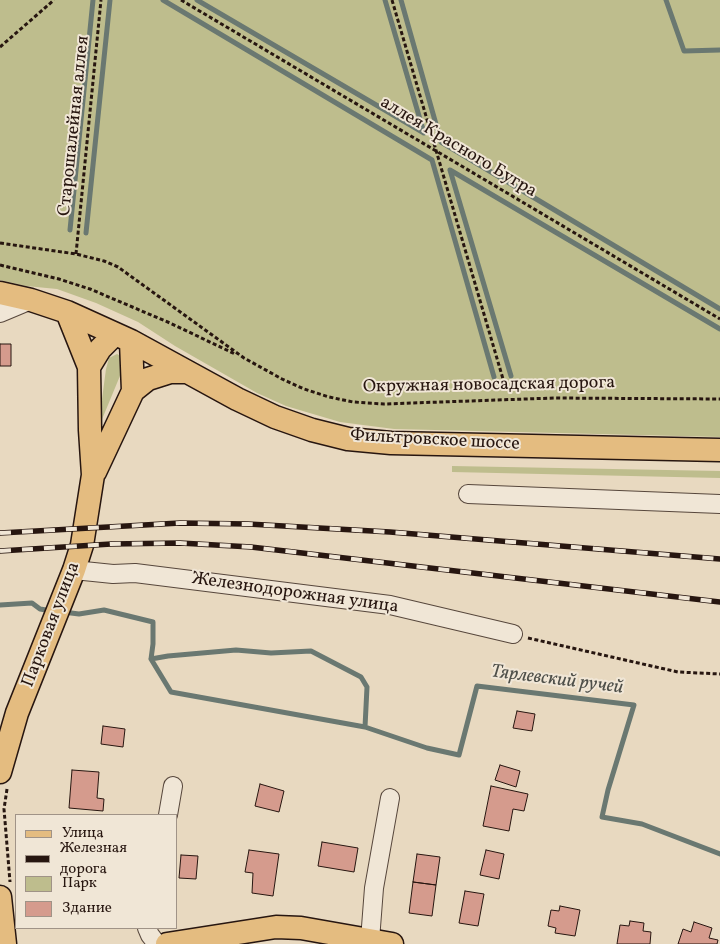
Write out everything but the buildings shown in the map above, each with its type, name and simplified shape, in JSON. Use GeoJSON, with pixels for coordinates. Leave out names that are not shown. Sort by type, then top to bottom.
{"type":"FeatureCollection","features":[{"type":"Feature","properties":{"kind":"main road","name":"Фильтровское шоссе"},"geometry":{"type":"LineString","coordinates":[[0,294],[32,300],[67,312],[123,337],[275,417],[312,430],[348,439],[391,443],[720,450]]}},
{"type":"Feature","properties":{"kind":"main road"},"geometry":{"type":"LineString","coordinates":[[67,312],[89,368]]}},
{"type":"Feature","properties":{"kind":"main road"},"geometry":{"type":"LineString","coordinates":[[89,368],[100,349],[123,337],[133,391],[148,379],[170,372],[187,372]]}},
{"type":"Feature","properties":{"kind":"main road","name":"Парковая улица"},"geometry":{"type":"LineString","coordinates":[[0,772],[17,713],[71,578],[82,545],[93,475],[89,368]]}},
{"type":"Feature","properties":{"kind":"main road","name":"Парковая улица"},"geometry":{"type":"LineString","coordinates":[[93,475],[133,391]]}},
{"type":"Feature","properties":{"kind":"main road"},"geometry":{"type":"LineString","coordinates":[[0,897],[9,938]]}},
{"type":"Feature","properties":{"kind":"main road"},"geometry":{"type":"LineString","coordinates":[[168,944],[268,928],[303,936],[381,942]]}},
{"type":"Feature","properties":{"kind":"street"},"geometry":{"type":"LineString","coordinates":[[0,313],[32,300]]}},
{"type":"Feature","properties":{"kind":"street"},"geometry":{"type":"LineString","coordinates":[[468,494],[720,504]]}},
{"type":"Feature","properties":{"kind":"street","name":"Железнодорожная улица"},"geometry":{"type":"LineString","coordinates":[[71,578],[135,573],[390,605],[513,634]]}},
{"type":"Feature","properties":{"kind":"street"},"geometry":{"type":"LineString","coordinates":[[168,814],[173,786]]}},
{"type":"Feature","properties":{"kind":"street"},"geometry":{"type":"LineString","coordinates":[[381,942],[374,888],[390,798]]}},
{"type":"Feature","properties":{"kind":"street"},"geometry":{"type":"LineString","coordinates":[[147,929],[157,944]]}},
{"type":"Feature","properties":{"kind":"path"},"geometry":{"type":"LineString","coordinates":[[0,47],[54,0]]}},
{"type":"Feature","properties":{"kind":"path","name":"Старошалейная аллея"},"geometry":{"type":"LineString","coordinates":[[76,254],[101,0]]}},
{"type":"Feature","properties":{"kind":"path","name":"аллея Красного Бугра"},"geometry":{"type":"LineString","coordinates":[[181,0],[720,319]]}},
{"type":"Feature","properties":{"kind":"path"},"geometry":{"type":"LineString","coordinates":[[392,0],[503,380]]}},
{"type":"Feature","properties":{"kind":"path","name":"Окружная новосадская дорога"},"geometry":{"type":"LineString","coordinates":[[0,243],[76,254],[118,266],[244,358],[304,389],[329,397],[353,402],[384,404],[554,398],[720,399]]}},
{"type":"Feature","properties":{"kind":"path"},"geometry":{"type":"LineString","coordinates":[[0,265],[59,279],[90,289],[162,319],[244,358]]}},
{"type":"Feature","properties":{"kind":"path"},"geometry":{"type":"LineString","coordinates":[[513,634],[678,672],[720,674]]}},
{"type":"Feature","properties":{"kind":"green space"},"geometry":{"type":"Polygon","coordinates":[[[0,0],[720,0],[720,437],[394,429],[340,422],[286,406],[257,393],[175,346],[138,322],[96,303],[57,289],[26,286],[0,280],[0,0]]]}},
{"type":"Feature","properties":{"kind":"green space"},"geometry":{"type":"Polygon","coordinates":[[[117,354],[122,357],[122,371],[98,429],[106,369],[109,358],[117,354]]]}},
{"type":"Feature","properties":{"kind":"green space"},"geometry":{"type":"Polygon","coordinates":[[[452,466],[720,471],[720,478],[452,472],[452,466]]]}},
{"type":"Feature","properties":{"kind":"waterway"},"geometry":{"type":"LineString","coordinates":[[70,230],[93,0]]}},
{"type":"Feature","properties":{"kind":"waterway"},"geometry":{"type":"LineString","coordinates":[[86,233],[110,0]]}},
{"type":"Feature","properties":{"kind":"waterway"},"geometry":{"type":"LineString","coordinates":[[163,0],[432,160],[494,377]]}},
{"type":"Feature","properties":{"kind":"waterway"},"geometry":{"type":"LineString","coordinates":[[197,0],[424,133]]}},
{"type":"Feature","properties":{"kind":"waterway"},"geometry":{"type":"LineString","coordinates":[[385,0],[424,133]]}},
{"type":"Feature","properties":{"kind":"waterway"},"geometry":{"type":"LineString","coordinates":[[401,0],[441,142],[720,309]]}},
{"type":"Feature","properties":{"kind":"waterway"},"geometry":{"type":"LineString","coordinates":[[666,0],[684,51],[720,50]]}},
{"type":"Feature","properties":{"kind":"waterway"},"geometry":{"type":"LineString","coordinates":[[450,170],[720,329]]}},
{"type":"Feature","properties":{"kind":"waterway"},"geometry":{"type":"LineString","coordinates":[[450,170],[511,376]]}},
{"type":"Feature","properties":{"kind":"waterway","name":"Тярлевский ручей"},"geometry":{"type":"LineString","coordinates":[[0,605],[32,603],[40,609],[52,611]]}},
{"type":"Feature","properties":{"kind":"waterway","name":"Тярлевский ручей"},"geometry":{"type":"LineString","coordinates":[[63,612],[79,614],[104,610],[153,622],[151,659],[236,650],[271,653],[311,651],[361,677],[367,687],[365,727],[427,748],[459,755],[477,686],[634,705],[608,790],[602,817],[642,824],[720,854]]}},
{"type":"Feature","properties":{"kind":"waterway"},"geometry":{"type":"LineString","coordinates":[[151,659],[171,692],[365,727]]}},
{"type":"Feature","properties":{"kind":"railway"},"geometry":{"type":"LineString","coordinates":[[0,533],[180,523],[248,524],[390,532],[720,559]]}},
{"type":"Feature","properties":{"kind":"railway"},"geometry":{"type":"LineString","coordinates":[[0,551],[111,544],[180,543],[251,547],[720,602]]}}]}
